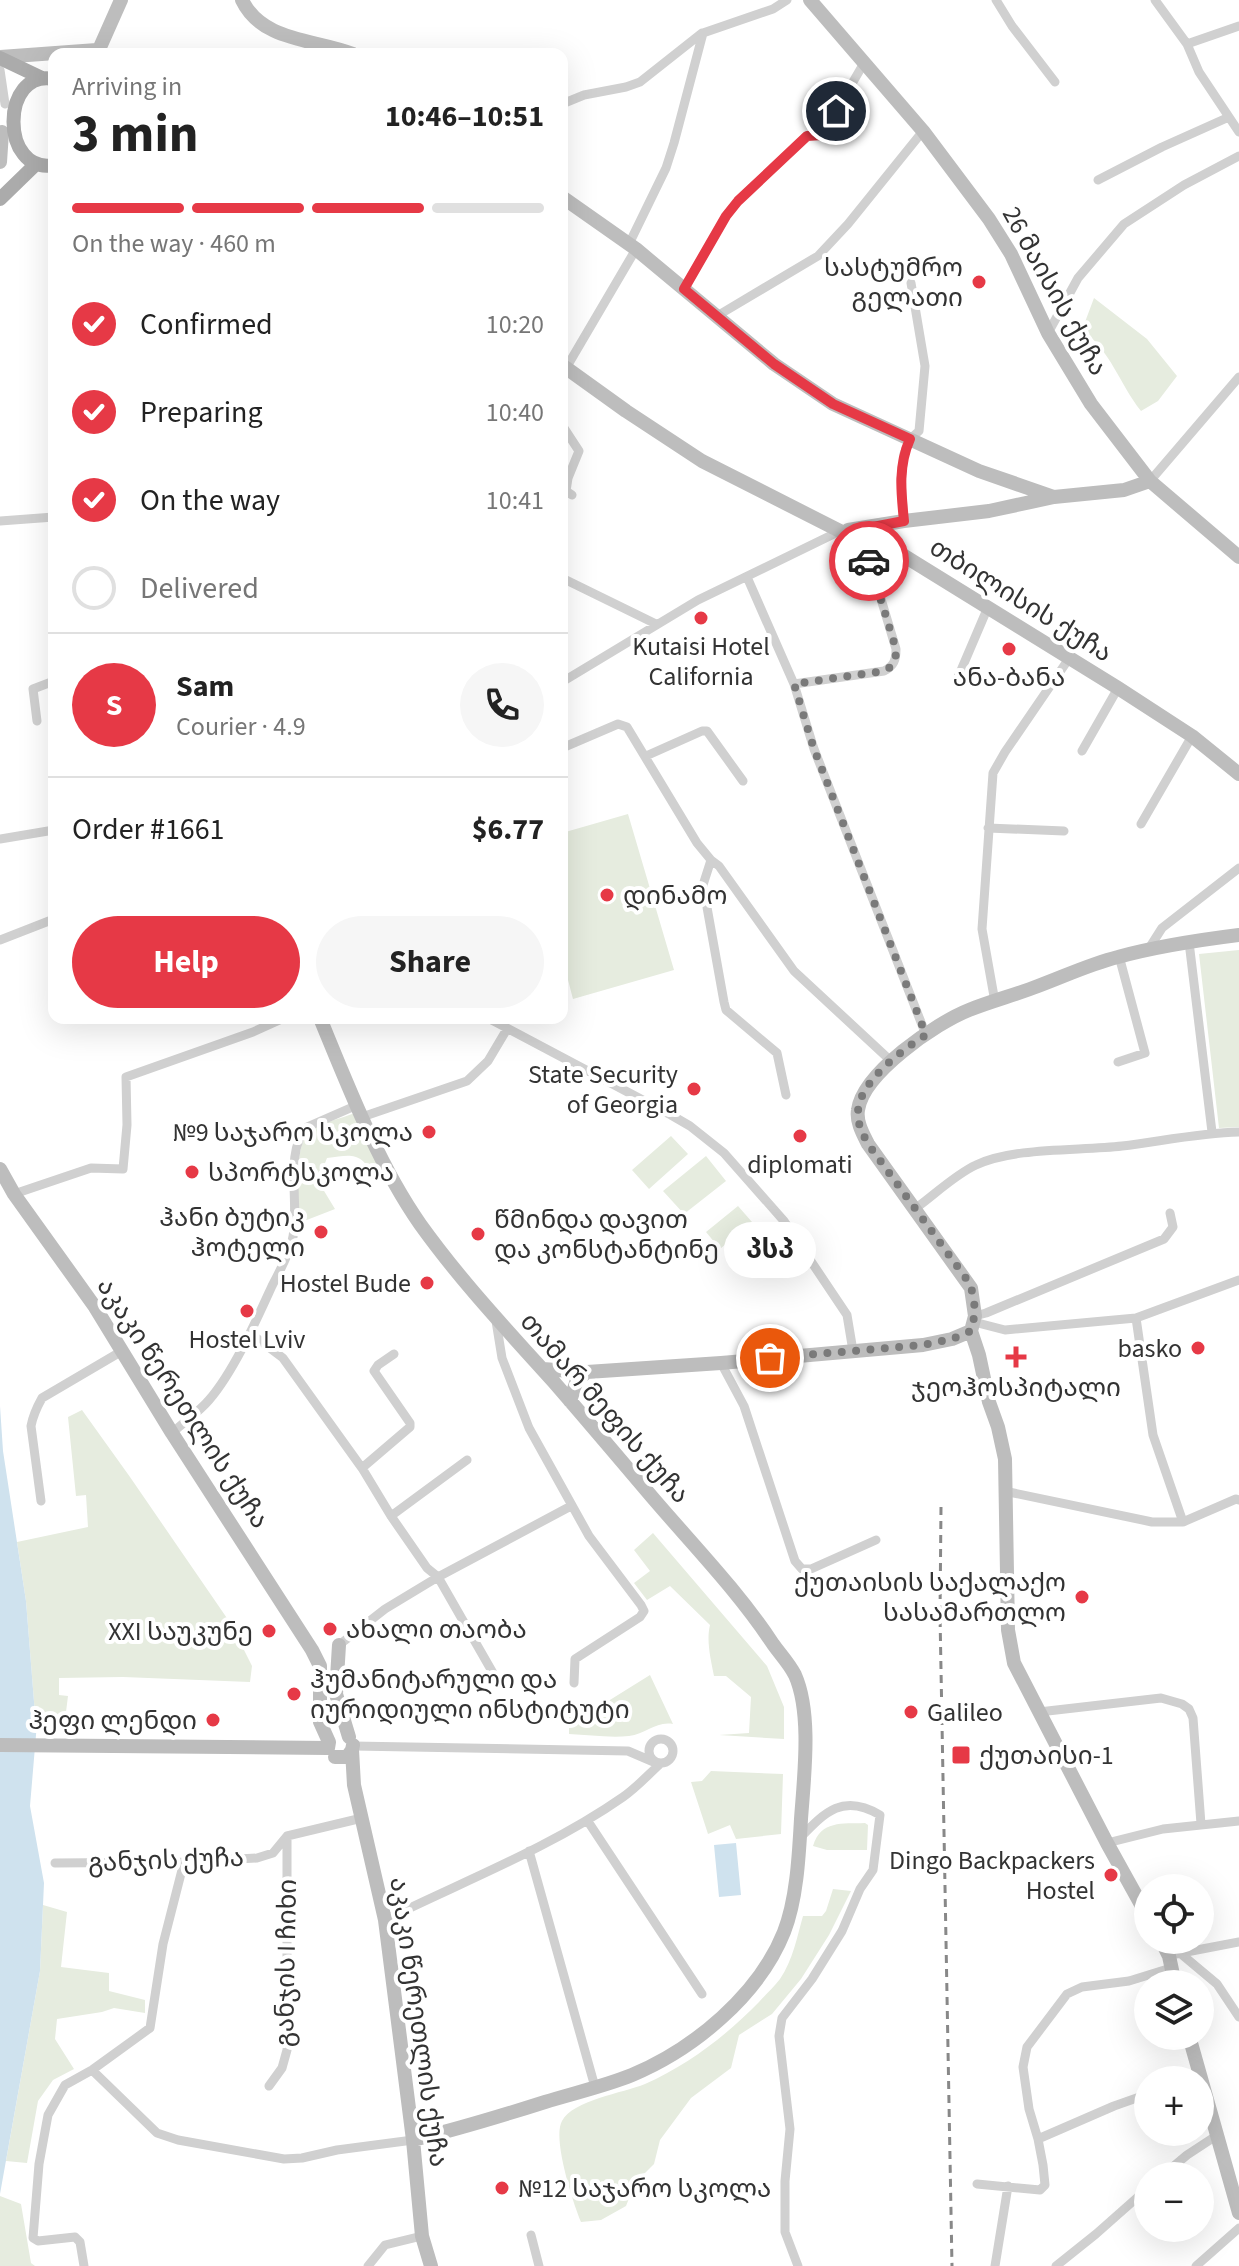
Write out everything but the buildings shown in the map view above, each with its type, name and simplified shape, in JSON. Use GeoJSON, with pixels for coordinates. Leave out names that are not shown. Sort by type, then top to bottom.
{"type":"FeatureCollection","features":[{"type":"Feature","properties":{"kind":"main road"},"geometry":{"type":"LineString","coordinates":[[97,48],[121,0]]}},
{"type":"Feature","properties":{"kind":"main road"},"geometry":{"type":"LineString","coordinates":[[242,0],[246,10],[268,29],[333,48]]}},
{"type":"Feature","properties":{"kind":"main road","name":"26 მაისის ქუჩა"},"geometry":{"type":"LineString","coordinates":[[810,0],[923,131],[989,219],[1011,254],[1048,333],[1091,404],[1150,481],[1236,549]]}},
{"type":"Feature","properties":{"kind":"main road"},"geometry":{"type":"LineString","coordinates":[[0,58],[48,55]]}},
{"type":"Feature","properties":{"kind":"main road"},"geometry":{"type":"LineString","coordinates":[[0,58],[48,76]]}},
{"type":"Feature","properties":{"kind":"main road"},"geometry":{"type":"LineString","coordinates":[[0,162],[1,118],[5,104],[19,86],[30,80],[48,77]]}},
{"type":"Feature","properties":{"kind":"main road"},"geometry":{"type":"LineString","coordinates":[[2,132],[16,155],[35,165],[48,165]]}},
{"type":"Feature","properties":{"kind":"main road"},"geometry":{"type":"LineString","coordinates":[[0,199],[35,165]]}},
{"type":"Feature","properties":{"kind":"main road"},"geometry":{"type":"LineString","coordinates":[[568,201],[633,246],[774,364],[833,404],[979,471],[1054,497]]}},
{"type":"Feature","properties":{"kind":"main road"},"geometry":{"type":"LineString","coordinates":[[568,372],[702,461],[840,531],[870,533],[904,521],[989,511],[1054,497],[1124,490],[1150,481]]}},
{"type":"Feature","properties":{"kind":"main road","name":"თბილისის ქუჩა"},"geometry":{"type":"LineString","coordinates":[[870,533],[1070,657],[1237,766]]}},
{"type":"Feature","properties":{"kind":"main road"},"geometry":{"type":"LineString","coordinates":[[1134,1892],[1014,1663],[1008,1630],[1005,1459],[973,1323],[973,1296],[968,1281],[868,1144],[860,1128],[857,1111],[867,1087],[891,1061],[926,1035],[967,1011],[1119,956],[1239,935]]}},
{"type":"Feature","properties":{"kind":"main road","name":"თამარ მეფის ქუჩა"},"geometry":{"type":"LineString","coordinates":[[323,1024],[359,1111],[399,1191],[419,1223],[496,1321],[570,1401],[765,1629],[794,1672],[803,1712],[805,1744],[800,1838],[786,1928],[760,1975],[720,2021],[664,2059],[631,2075],[413,2140]]}},
{"type":"Feature","properties":{"kind":"main road","name":"აკაკი წერეთლის ქუჩა"},"geometry":{"type":"LineString","coordinates":[[0,1169],[14,1194],[95,1307],[320,1666],[320,1722],[331,1749],[354,1785]]}},
{"type":"Feature","properties":{"kind":"main road"},"geometry":{"type":"LineString","coordinates":[[542,1369],[587,1372],[923,1345],[952,1339],[973,1323]]}},
{"type":"Feature","properties":{"kind":"main road"},"geometry":{"type":"LineString","coordinates":[[570,1401],[577,1380],[587,1372]]}},
{"type":"Feature","properties":{"kind":"main road"},"geometry":{"type":"LineString","coordinates":[[320,1666],[339,1645]]}},
{"type":"Feature","properties":{"kind":"main road","name":"აკაკი წერეთლის ქუჩა"},"geometry":{"type":"LineString","coordinates":[[339,1645],[336,1694],[351,1745],[354,1785],[385,1920],[422,2236],[431,2266]]}},
{"type":"Feature","properties":{"kind":"main road"},"geometry":{"type":"LineString","coordinates":[[0,1745],[331,1749],[343,1758],[351,1745],[339,1734],[333,1737],[331,1749]]}},
{"type":"Feature","properties":{"kind":"main road"},"geometry":{"type":"LineString","coordinates":[[1170,1954],[1174,1970]]}},
{"type":"Feature","properties":{"kind":"main road"},"geometry":{"type":"LineString","coordinates":[[1214,2130],[1234,2176],[1239,2213]]}},
{"type":"Feature","properties":{"kind":"street"},"geometry":{"type":"LineString","coordinates":[[568,102],[640,82],[703,33],[773,9],[787,0]]}},
{"type":"Feature","properties":{"kind":"street"},"geometry":{"type":"LineString","coordinates":[[996,0],[1055,82]]}},
{"type":"Feature","properties":{"kind":"street"},"geometry":{"type":"LineString","coordinates":[[1155,0],[1187,44],[1199,72],[1239,132]]}},
{"type":"Feature","properties":{"kind":"street"},"geometry":{"type":"LineString","coordinates":[[1187,44],[1239,26]]}},
{"type":"Feature","properties":{"kind":"street"},"geometry":{"type":"LineString","coordinates":[[568,360],[633,246],[666,168],[703,33]]}},
{"type":"Feature","properties":{"kind":"street"},"geometry":{"type":"LineString","coordinates":[[684,289],[726,216],[807,136],[822,135],[864,63]]}},
{"type":"Feature","properties":{"kind":"street"},"geometry":{"type":"LineString","coordinates":[[0,70],[5,104]]}},
{"type":"Feature","properties":{"kind":"street"},"geometry":{"type":"LineString","coordinates":[[1098,180],[1229,117]]}},
{"type":"Feature","properties":{"kind":"street"},"geometry":{"type":"LineString","coordinates":[[717,316],[818,256],[923,131]]}},
{"type":"Feature","properties":{"kind":"street"},"geometry":{"type":"LineString","coordinates":[[1048,333],[1078,278],[1124,224],[1184,185],[1239,156]]}},
{"type":"Feature","properties":{"kind":"street"},"geometry":{"type":"LineString","coordinates":[[904,521],[901,480],[904,454],[910,439],[919,431],[925,366],[911,283]]}},
{"type":"Feature","properties":{"kind":"street"},"geometry":{"type":"LineString","coordinates":[[1150,481],[1239,377]]}},
{"type":"Feature","properties":{"kind":"street"},"geometry":{"type":"LineString","coordinates":[[568,434],[579,451],[568,478]]}},
{"type":"Feature","properties":{"kind":"street"},"geometry":{"type":"LineString","coordinates":[[568,492],[572,495]]}},
{"type":"Feature","properties":{"kind":"street"},"geometry":{"type":"LineString","coordinates":[[0,521],[48,517]]}},
{"type":"Feature","properties":{"kind":"street"},"geometry":{"type":"LineString","coordinates":[[568,678],[698,600],[840,531]]}},
{"type":"Feature","properties":{"kind":"street"},"geometry":{"type":"LineString","coordinates":[[794,684],[884,671],[891,668],[896,660],[896,649],[866,549],[870,533]]}},
{"type":"Feature","properties":{"kind":"street"},"geometry":{"type":"LineString","coordinates":[[747,577],[794,684],[814,749],[926,1035]]}},
{"type":"Feature","properties":{"kind":"street"},"geometry":{"type":"LineString","coordinates":[[568,581],[656,624]]}},
{"type":"Feature","properties":{"kind":"street"},"geometry":{"type":"LineString","coordinates":[[956,682],[988,607]]}},
{"type":"Feature","properties":{"kind":"street"},"geometry":{"type":"LineString","coordinates":[[995,1002],[982,929],[993,773],[1070,657]]}},
{"type":"Feature","properties":{"kind":"street"},"geometry":{"type":"LineString","coordinates":[[37,721],[33,689],[48,683]]}},
{"type":"Feature","properties":{"kind":"street"},"geometry":{"type":"LineString","coordinates":[[1082,751],[1118,688]]}},
{"type":"Feature","properties":{"kind":"street"},"geometry":{"type":"LineString","coordinates":[[568,745],[618,724],[627,727],[683,822],[803,981],[891,1061]]}},
{"type":"Feature","properties":{"kind":"street"},"geometry":{"type":"LineString","coordinates":[[646,756],[707,731],[743,781]]}},
{"type":"Feature","properties":{"kind":"street"},"geometry":{"type":"LineString","coordinates":[[1141,824],[1192,736]]}},
{"type":"Feature","properties":{"kind":"street"},"geometry":{"type":"LineString","coordinates":[[988,828],[1064,831]]}},
{"type":"Feature","properties":{"kind":"street"},"geometry":{"type":"LineString","coordinates":[[0,839],[48,831]]}},
{"type":"Feature","properties":{"kind":"street"},"geometry":{"type":"LineString","coordinates":[[711,860],[703,885],[726,1010],[777,1053],[786,1095]]}},
{"type":"Feature","properties":{"kind":"street"},"geometry":{"type":"LineString","coordinates":[[1148,950],[1162,928],[1239,868]]}},
{"type":"Feature","properties":{"kind":"street"},"geometry":{"type":"LineString","coordinates":[[0,940],[48,921]]}},
{"type":"Feature","properties":{"kind":"street"},"geometry":{"type":"LineString","coordinates":[[1189,942],[1212,1132]]}},
{"type":"Feature","properties":{"kind":"street"},"geometry":{"type":"LineString","coordinates":[[1118,1062],[1145,1053],[1119,956]]}},
{"type":"Feature","properties":{"kind":"street"},"geometry":{"type":"LineString","coordinates":[[14,1194],[91,1168],[123,1169],[127,1125],[126,1077],[271,1024]]}},
{"type":"Feature","properties":{"kind":"street"},"geometry":{"type":"LineString","coordinates":[[498,1024],[551,1049],[680,1121],[724,1153],[784,1221],[847,1315],[853,1351]]}},
{"type":"Feature","properties":{"kind":"street"},"geometry":{"type":"LineString","coordinates":[[172,1433],[208,1401],[250,1333],[291,1245],[296,1223],[295,1167],[301,1133],[307,1127],[435,1093],[467,1081],[488,1061],[507,1029]]}},
{"type":"Feature","properties":{"kind":"street"},"geometry":{"type":"LineString","coordinates":[[916,1208],[974,1165],[989,1160],[1121,1146],[1212,1132],[1239,1132]]}},
{"type":"Feature","properties":{"kind":"street"},"geometry":{"type":"LineString","coordinates":[[973,1323],[1164,1239],[1173,1227],[1170,1213]]}},
{"type":"Feature","properties":{"kind":"street"},"geometry":{"type":"LineString","coordinates":[[973,1323],[1005,1330],[1136,1318],[1239,1280]]}},
{"type":"Feature","properties":{"kind":"street"},"geometry":{"type":"LineString","coordinates":[[1136,1318],[1153,1435],[1183,1522]]}},
{"type":"Feature","properties":{"kind":"street"},"geometry":{"type":"LineString","coordinates":[[496,1321],[502,1358],[529,1428],[589,1536],[644,1611],[640,1617],[575,1659],[574,1683]]}},
{"type":"Feature","properties":{"kind":"street"},"geometry":{"type":"LineString","coordinates":[[250,1333],[283,1358],[362,1468],[427,1568],[438,1577],[497,1680]]}},
{"type":"Feature","properties":{"kind":"street"},"geometry":{"type":"LineString","coordinates":[[41,1501],[31,1426],[42,1398],[122,1351]]}},
{"type":"Feature","properties":{"kind":"street"},"geometry":{"type":"LineString","coordinates":[[362,1468],[410,1427],[374,1371],[394,1354]]}},
{"type":"Feature","properties":{"kind":"street"},"geometry":{"type":"LineString","coordinates":[[721,1363],[744,1406],[795,1561],[802,1569],[811,1569],[876,1540]]}},
{"type":"Feature","properties":{"kind":"street"},"geometry":{"type":"LineString","coordinates":[[391,1516],[467,1460]]}},
{"type":"Feature","properties":{"kind":"street"},"geometry":{"type":"LineString","coordinates":[[1004,1491],[1152,1522],[1183,1522],[1239,1500]]}},
{"type":"Feature","properties":{"kind":"street"},"geometry":{"type":"LineString","coordinates":[[339,1645],[385,1609],[438,1577],[571,1506]]}},
{"type":"Feature","properties":{"kind":"street"},"geometry":{"type":"LineString","coordinates":[[1039,1712],[1161,1698],[1182,1704],[1189,1709],[1193,1718],[1201,1824]]}},
{"type":"Feature","properties":{"kind":"street"},"geometry":{"type":"LineString","coordinates":[[385,1920],[587,1820],[626,1796],[658,1763],[671,1759],[672,1747],[666,1740],[654,1741],[628,1751]]}},
{"type":"Feature","properties":{"kind":"street"},"geometry":{"type":"LineString","coordinates":[[654,1741],[648,1753],[658,1763]]}},
{"type":"Feature","properties":{"kind":"street"},"geometry":{"type":"LineString","coordinates":[[351,1745],[628,1751],[658,1763]]}},
{"type":"Feature","properties":{"kind":"street"},"geometry":{"type":"LineString","coordinates":[[798,2266],[785,2232],[785,2181],[790,2129],[779,2036],[782,2018],[812,1979],[842,1931],[860,1889],[873,1870],[880,1815],[869,1808],[836,1807],[825,1813],[800,1838]]}},
{"type":"Feature","properties":{"kind":"street","name":"განჯის ქუჩა"},"geometry":{"type":"LineString","coordinates":[[55,1863],[257,1858],[273,1853],[287,1836],[362,1818]]}},
{"type":"Feature","properties":{"kind":"street"},"geometry":{"type":"LineString","coordinates":[[587,1820],[702,1994]]}},
{"type":"Feature","properties":{"kind":"street"},"geometry":{"type":"LineString","coordinates":[[1107,1843],[1163,1829],[1239,1821]]}},
{"type":"Feature","properties":{"kind":"street","name":"განჯის I ჩიხი"},"geometry":{"type":"LineString","coordinates":[[269,2086],[282,2068],[287,2050],[287,1836]]}},
{"type":"Feature","properties":{"kind":"street"},"geometry":{"type":"LineString","coordinates":[[529,1851],[595,2087]]}},
{"type":"Feature","properties":{"kind":"street"},"geometry":{"type":"LineString","coordinates":[[84,2266],[80,2242],[75,2237],[38,2241],[33,2238],[39,2164],[48,2115],[65,2085],[92,2070],[150,2028],[163,1944],[184,1862]]}},
{"type":"Feature","properties":{"kind":"street"},"geometry":{"type":"LineString","coordinates":[[977,2184],[1040,2190],[1045,2185],[1023,2067],[1027,2047],[1067,1994],[1082,1987],[1129,1981],[1173,1959],[1239,1942]]}},
{"type":"Feature","properties":{"kind":"street"},"geometry":{"type":"LineString","coordinates":[[1173,1959],[1217,1984],[1239,2017]]}},
{"type":"Feature","properties":{"kind":"street"},"geometry":{"type":"LineString","coordinates":[[92,2070],[157,2133],[178,2140],[284,2159],[413,2140]]}},
{"type":"Feature","properties":{"kind":"street"},"geometry":{"type":"LineString","coordinates":[[1038,2139],[1134,2099]]}},
{"type":"Feature","properties":{"kind":"street"},"geometry":{"type":"LineString","coordinates":[[1179,2162],[1216,2136]]}},
{"type":"Feature","properties":{"kind":"street"},"geometry":{"type":"LineString","coordinates":[[995,2266],[1008,2186]]}},
{"type":"Feature","properties":{"kind":"street"},"geometry":{"type":"LineString","coordinates":[[1056,2266],[1134,2200]]}},
{"type":"Feature","properties":{"kind":"street"},"geometry":{"type":"LineString","coordinates":[[1196,2266],[1239,2228]]}},
{"type":"Feature","properties":{"kind":"street"},"geometry":{"type":"LineString","coordinates":[[531,2235],[539,2266]]}},
{"type":"Feature","properties":{"kind":"street"},"geometry":{"type":"LineString","coordinates":[[368,2266],[385,2245],[422,2236]]}},
{"type":"Feature","properties":{"kind":"shaded area"},"geometry":{"type":"Polygon","coordinates":[[[1094,298],[1147,339],[1177,376],[1158,401],[1141,411],[1108,357],[1082,330],[1094,298]]]}},
{"type":"Feature","properties":{"kind":"shaded area","name":"დინამო"},"geometry":{"type":"Polygon","coordinates":[[[628,814],[674,970],[573,999],[568,980],[568,831],[628,814]]]}},
{"type":"Feature","properties":{"kind":"shaded area"},"geometry":{"type":"Polygon","coordinates":[[[1239,950],[1239,1127],[1219,1128],[1199,954],[1239,950]]]}},
{"type":"Feature","properties":{"kind":"shaded area"},"geometry":{"type":"Polygon","coordinates":[[[355,1113],[383,1171],[373,1176],[364,1162],[354,1156],[327,1158],[318,1181],[335,1209],[299,1223],[299,1159],[306,1136],[312,1129],[355,1113]]]}},
{"type":"Feature","properties":{"kind":"shaded area"},"geometry":{"type":"Polygon","coordinates":[[[671,1136],[688,1154],[649,1189],[632,1170],[671,1136]]]}},
{"type":"Feature","properties":{"kind":"shaded area"},"geometry":{"type":"Polygon","coordinates":[[[706,1156],[726,1181],[684,1214],[663,1191],[706,1156]]]}},
{"type":"Feature","properties":{"kind":"shaded area"},"geometry":{"type":"Polygon","coordinates":[[[738,1206],[752,1222],[720,1249],[706,1232],[738,1206]]]}},
{"type":"Feature","properties":{"kind":"shaded area"},"geometry":{"type":"Polygon","coordinates":[[[82,1410],[231,1624],[252,1666],[250,1682],[59,1678],[59,1695],[68,1696],[65,1720],[37,1723],[26,1601],[17,1542],[88,1527],[86,1495],[76,1496],[68,1417],[82,1410]]]}},
{"type":"Feature","properties":{"kind":"shaded area"},"geometry":{"type":"Polygon","coordinates":[[[653,1533],[767,1666],[784,1707],[784,1739],[719,1735],[749,1733],[751,1697],[726,1676],[714,1676],[709,1644],[710,1625],[670,1586],[647,1600],[634,1583],[650,1571],[634,1550],[653,1533]]]}},
{"type":"Feature","properties":{"kind":"shaded area"},"geometry":{"type":"Polygon","coordinates":[[[650,1675],[673,1724],[661,1724],[629,1736],[569,1734],[569,1715],[589,1713],[650,1675]]]}},
{"type":"Feature","properties":{"kind":"shaded area"},"geometry":{"type":"Polygon","coordinates":[[[711,1771],[783,1774],[781,1834],[736,1839],[730,1825],[708,1834],[691,1782],[702,1781],[711,1771]]]}},
{"type":"Feature","properties":{"kind":"shaded area"},"geometry":{"type":"Polygon","coordinates":[[[833,1825],[868,1825],[867,1850],[827,1850],[813,1846],[821,1832],[833,1825]]]}},
{"type":"Feature","properties":{"kind":"shaded area"},"geometry":{"type":"Polygon","coordinates":[[[833,1889],[851,1891],[829,1935],[801,1979],[772,2014],[739,2035],[731,2068],[691,2098],[660,2140],[654,2164],[635,2183],[626,2206],[601,2220],[581,2222],[562,2155],[562,2121],[587,2102],[645,2084],[676,2068],[734,2026],[780,1979],[791,1956],[803,1916],[822,1916],[833,1889]]]}},
{"type":"Feature","properties":{"kind":"shaded area"},"geometry":{"type":"Polygon","coordinates":[[[43,1905],[67,1912],[61,1967],[109,1973],[109,1991],[145,2000],[145,2013],[114,2008],[57,2019],[55,2039],[74,2069],[53,2080],[38,2101],[27,2163],[6,2161],[40,1971],[43,1905]]]}},
{"type":"Feature","properties":{"kind":"shaded area"},"geometry":{"type":"Polygon","coordinates":[[[0,2196],[21,2204],[31,2263],[35,2266],[0,2266],[0,2196]]]}},
{"type":"Feature","properties":{"kind":"water"},"geometry":{"type":"Polygon","coordinates":[[[0,1406],[3,1451],[26,1601],[37,1723],[30,1806],[44,1883],[40,1971],[0,2194],[0,1406]]]}},
{"type":"Feature","properties":{"kind":"water"},"geometry":{"type":"Polygon","coordinates":[[[736,1843],[741,1895],[719,1897],[714,1845],[736,1843]]]}},
{"type":"Feature","properties":{"kind":"railway"},"geometry":{"type":"LineString","coordinates":[[941,1507],[940,1615],[952,2266]]}},
{"type":"Feature","properties":{"kind":"way so far"},"geometry":{"type":"LineString","coordinates":[[770,1358],[923,1345],[964,1335],[971,1331],[975,1316],[968,1281],[868,1144],[860,1128],[857,1111],[867,1087],[891,1061],[926,1035],[814,749],[794,684],[884,671],[891,668],[896,660],[896,649],[869,561]]}},
{"type":"Feature","properties":{"kind":"place","name":"სასტუმრო გელათი"},"geometry":{"type":"Point","coordinates":[979,282]}},
{"type":"Feature","properties":{"kind":"place","name":"Kutaisi Hotel California"},"geometry":{"type":"Point","coordinates":[701,618]}},
{"type":"Feature","properties":{"kind":"place","name":"ანა-ბანა"},"geometry":{"type":"Point","coordinates":[1009,649]}},
{"type":"Feature","properties":{"kind":"place","name":"დინამო"},"geometry":{"type":"Point","coordinates":[607,895]}},
{"type":"Feature","properties":{"kind":"place","name":"State Security of Georgia"},"geometry":{"type":"Point","coordinates":[694,1089]}},
{"type":"Feature","properties":{"kind":"place","name":"№9 საჯარო სკოლა"},"geometry":{"type":"Point","coordinates":[429,1132]}},
{"type":"Feature","properties":{"kind":"place","name":"diplomati"},"geometry":{"type":"Point","coordinates":[800,1136]}},
{"type":"Feature","properties":{"kind":"place","name":"სპორტსკოლა"},"geometry":{"type":"Point","coordinates":[192,1172]}},
{"type":"Feature","properties":{"kind":"place","name":"ჰანი ბუტიკ ჰოტელი"},"geometry":{"type":"Point","coordinates":[321,1232]}},
{"type":"Feature","properties":{"kind":"place","name":"წმინდა დავით და კონსტანტინე"},"geometry":{"type":"Point","coordinates":[478,1234]}},
{"type":"Feature","properties":{"kind":"place","name":"Hostel Bude"},"geometry":{"type":"Point","coordinates":[427,1283]}},
{"type":"Feature","properties":{"kind":"place","name":"Hostel Lviv"},"geometry":{"type":"Point","coordinates":[247,1311]}},
{"type":"Feature","properties":{"kind":"place","name":"basko"},"geometry":{"type":"Point","coordinates":[1198,1348]}},
{"type":"Feature","properties":{"kind":"place","name":"ჯეოჰოსპიტალი"},"geometry":{"type":"Point","coordinates":[1016,1357]}},
{"type":"Feature","properties":{"kind":"place","name":"პსპ"},"geometry":{"type":"Point","coordinates":[770,1358]}},
{"type":"Feature","properties":{"kind":"place","name":"ქუთაისის საქალაქო სასამართლო"},"geometry":{"type":"Point","coordinates":[1082,1597]}},
{"type":"Feature","properties":{"kind":"place","name":"ახალი თაობა"},"geometry":{"type":"Point","coordinates":[330,1629]}},
{"type":"Feature","properties":{"kind":"place","name":"XXI საუკუნე"},"geometry":{"type":"Point","coordinates":[269,1631]}},
{"type":"Feature","properties":{"kind":"place","name":"ჰუმანიტარული და იურიდიული ინსტიტუტი"},"geometry":{"type":"Point","coordinates":[294,1694]}},
{"type":"Feature","properties":{"kind":"place","name":"Galileo"},"geometry":{"type":"Point","coordinates":[911,1712]}},
{"type":"Feature","properties":{"kind":"place","name":"ჰეფი ლენდი"},"geometry":{"type":"Point","coordinates":[213,1720]}},
{"type":"Feature","properties":{"kind":"place","name":"ქუთაისი-1"},"geometry":{"type":"Point","coordinates":[961,1755]}},
{"type":"Feature","properties":{"kind":"place","name":"Dingo Backpackers Hostel"},"geometry":{"type":"Point","coordinates":[1111,1875]}},
{"type":"Feature","properties":{"kind":"place","name":"№12 საჯარო სკოლა"},"geometry":{"type":"Point","coordinates":[502,2188]}},
{"type":"Feature","properties":{"kind":"route"},"geometry":{"type":"LineString","coordinates":[[836,111],[822,135],[807,136],[738,201],[684,289],[774,364],[833,404],[910,439],[904,454],[901,480],[904,521],[873,527],[866,549],[869,561]]}}]}
